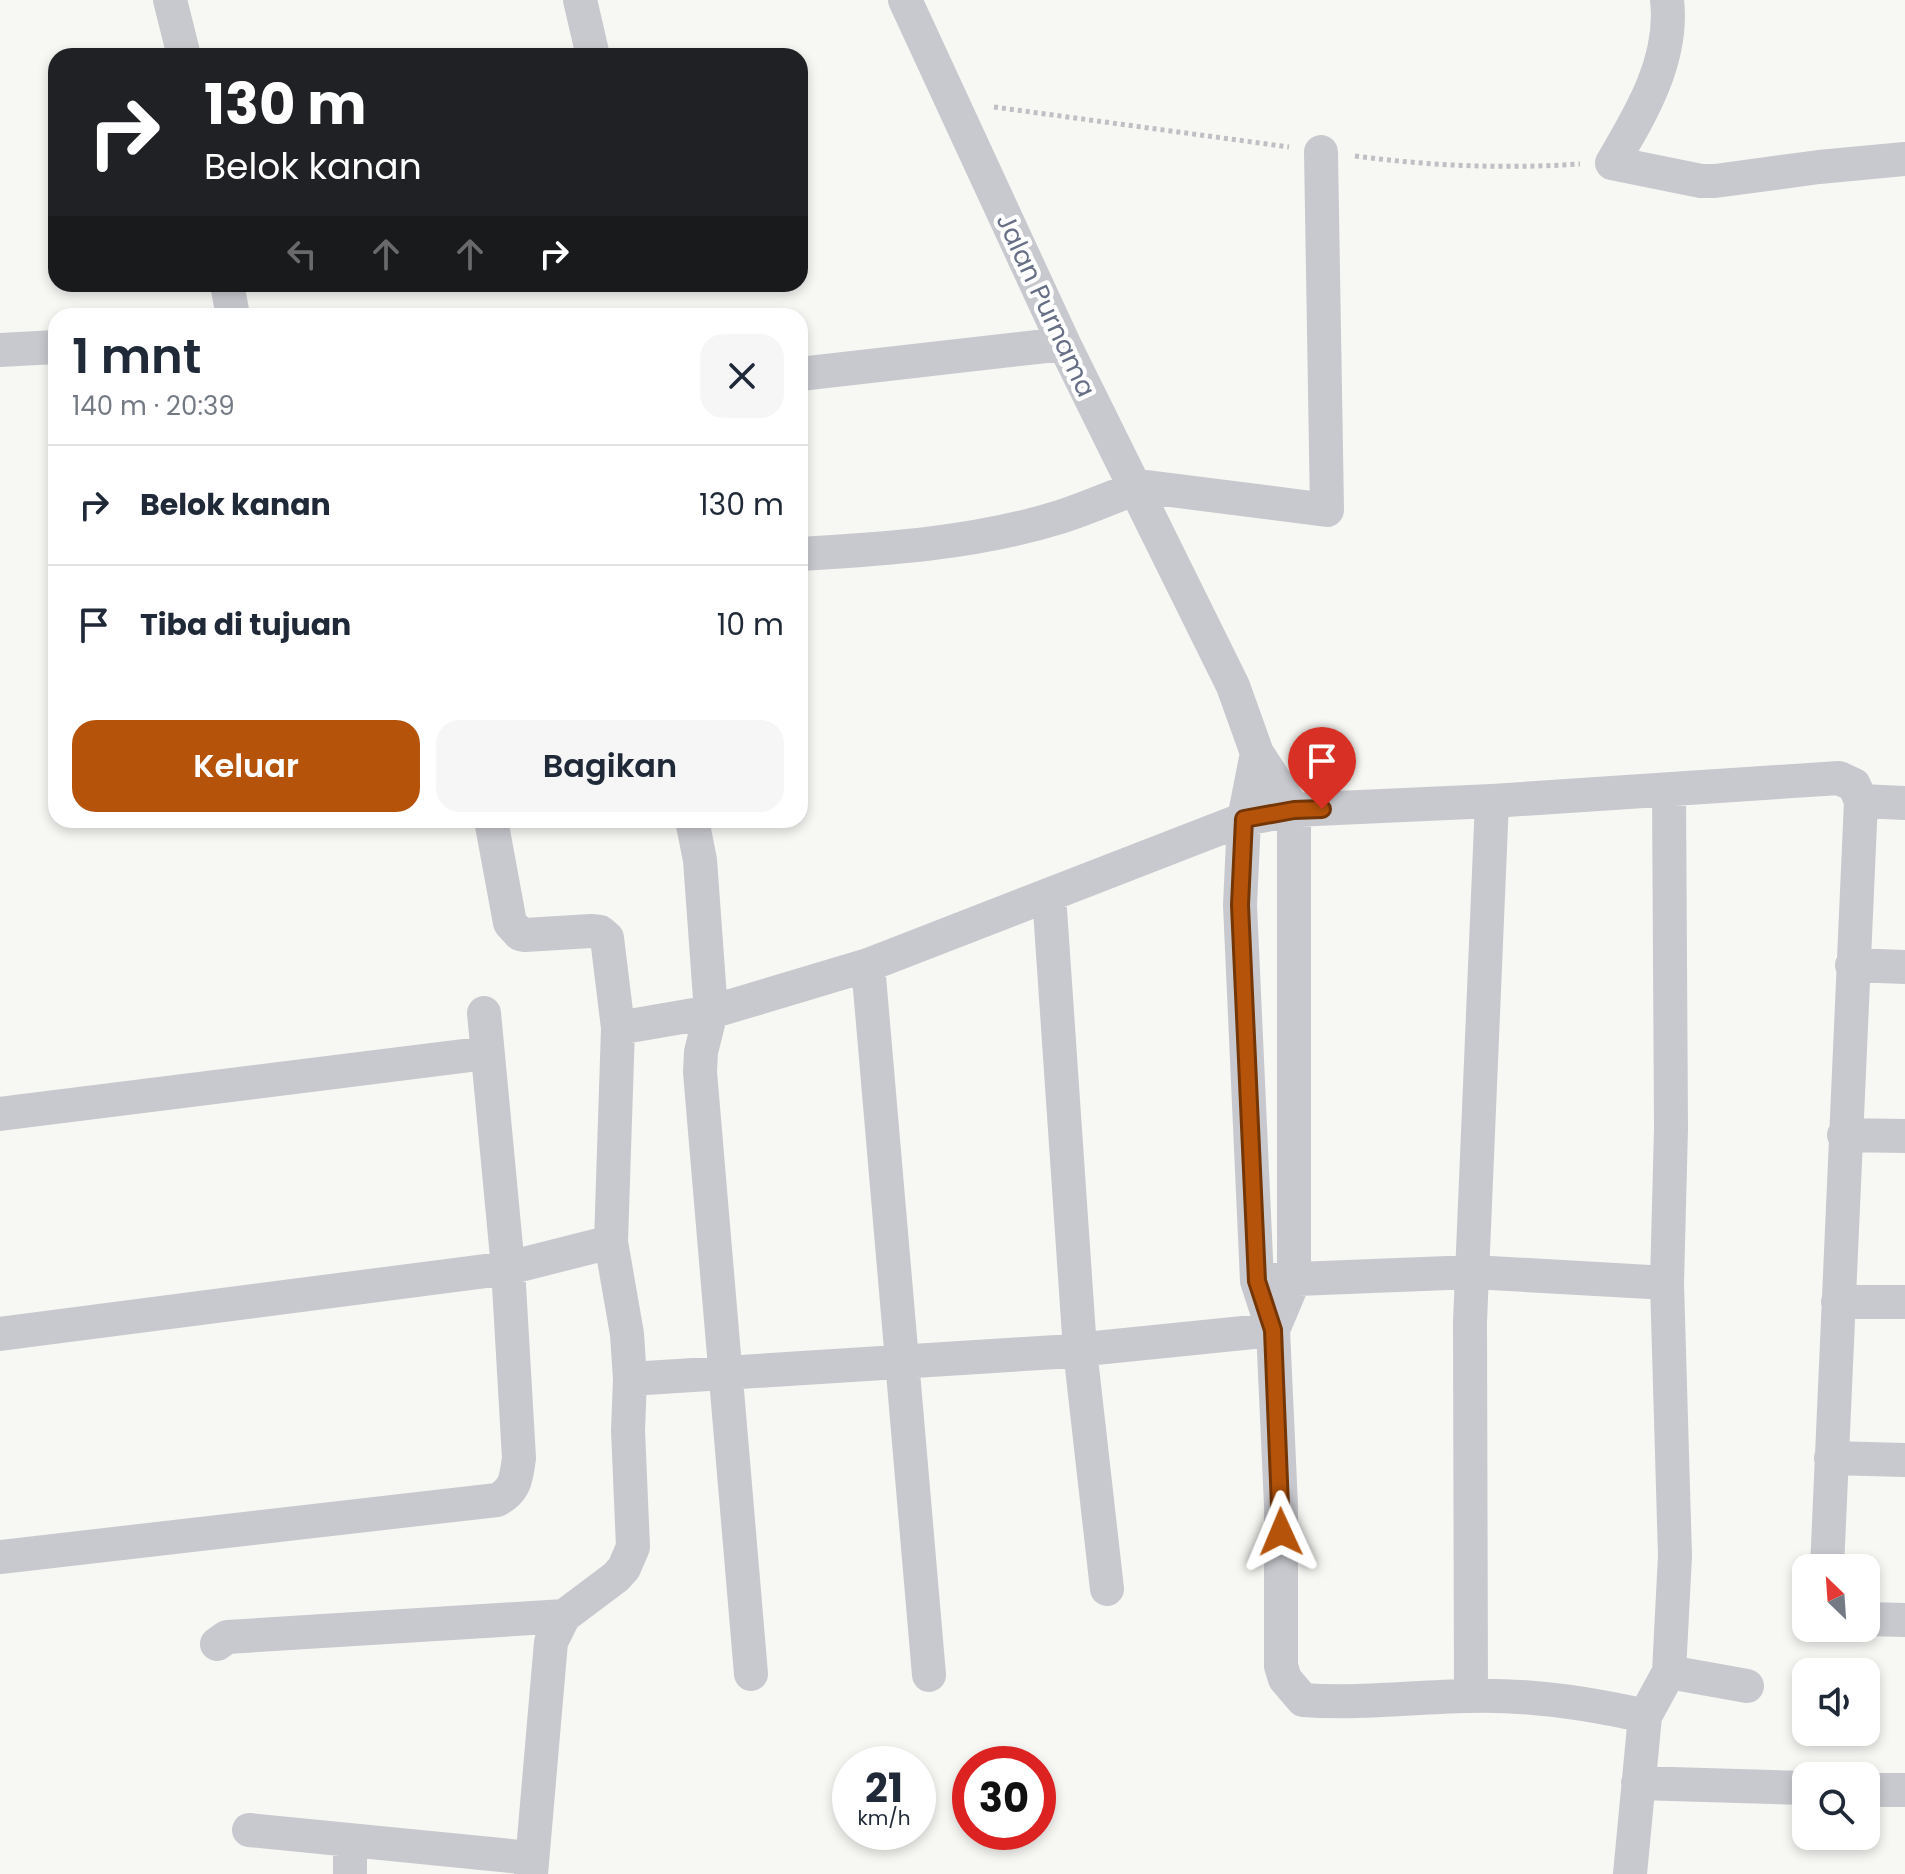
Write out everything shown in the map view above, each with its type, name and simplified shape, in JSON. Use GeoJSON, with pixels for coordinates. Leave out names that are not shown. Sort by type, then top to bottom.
{"type":"FeatureCollection","features":[{"type":"Feature","properties":{"kind":"street"},"geometry":{"type":"LineString","coordinates":[[170,0],[182,48]]}},
{"type":"Feature","properties":{"kind":"street"},"geometry":{"type":"LineString","coordinates":[[580,0],[591,48]]}},
{"type":"Feature","properties":{"kind":"street","name":"Jalan Purnama"},"geometry":{"type":"LineString","coordinates":[[905,0],[949,101],[1064,344],[1233,686],[1257,753],[1294,810]]}},
{"type":"Feature","properties":{"kind":"street"},"geometry":{"type":"LineString","coordinates":[[1667,0],[1668,30],[1661,64],[1637,121],[1612,163],[1701,181],[1715,181],[1905,159]]}},
{"type":"Feature","properties":{"kind":"street"},"geometry":{"type":"LineString","coordinates":[[808,554],[914,547],[1018,529],[1062,517],[1134,489],[1160,488],[1327,510],[1321,152]]}},
{"type":"Feature","properties":{"kind":"street"},"geometry":{"type":"LineString","coordinates":[[808,373],[1064,344]]}},
{"type":"Feature","properties":{"kind":"street"},"geometry":{"type":"LineString","coordinates":[[0,350],[48,347]]}},
{"type":"Feature","properties":{"kind":"street"},"geometry":{"type":"LineString","coordinates":[[1257,753],[1244,819],[1240,905],[1257,1281],[1273,1330],[1281,1505],[1281,1666],[1285,1679],[1303,1700],[1350,1703],[1471,1695],[1577,1703],[1645,1716]]}},
{"type":"Feature","properties":{"kind":"street"},"geometry":{"type":"LineString","coordinates":[[618,1028],[711,1012],[868,965],[1244,819],[1294,810],[1492,801],[1839,778],[1854,785],[1861,801],[1828,1554]]}},
{"type":"Feature","properties":{"kind":"street"},"geometry":{"type":"LineString","coordinates":[[1630,1874],[1645,1716],[1669,1672],[1675,1556],[1667,1283],[1671,1128],[1669,790]]}},
{"type":"Feature","properties":{"kind":"street"},"geometry":{"type":"LineString","coordinates":[[1471,1695],[1470,1322],[1492,801]]}},
{"type":"Feature","properties":{"kind":"street"},"geometry":{"type":"LineString","coordinates":[[1861,801],[1905,803]]}},
{"type":"Feature","properties":{"kind":"street"},"geometry":{"type":"LineString","coordinates":[[1273,1330],[1294,1280],[1294,810]]}},
{"type":"Feature","properties":{"kind":"street"},"geometry":{"type":"LineString","coordinates":[[249,1830],[350,1857],[531,1866],[551,1642],[564,1616],[616,1577],[624,1568],[633,1547],[627,1334],[611,1242],[618,1028],[607,938],[600,932],[591,931],[525,935],[516,930],[510,923],[492,828]]}},
{"type":"Feature","properties":{"kind":"street"},"geometry":{"type":"LineString","coordinates":[[694,828],[700,860],[711,1012],[701,1052],[700,1072],[751,1674]]}},
{"type":"Feature","properties":{"kind":"street"},"geometry":{"type":"LineString","coordinates":[[1049,895],[1080,1350],[1107,1589]]}},
{"type":"Feature","properties":{"kind":"street"},"geometry":{"type":"LineString","coordinates":[[868,965],[929,1675]]}},
{"type":"Feature","properties":{"kind":"street"},"geometry":{"type":"LineString","coordinates":[[1852,965],[1905,967]]}},
{"type":"Feature","properties":{"kind":"street"},"geometry":{"type":"LineString","coordinates":[[0,1557],[497,1500],[505,1496],[516,1482],[519,1458],[508,1268],[484,1013]]}},
{"type":"Feature","properties":{"kind":"street"},"geometry":{"type":"LineString","coordinates":[[0,1114],[487,1053]]}},
{"type":"Feature","properties":{"kind":"street"},"geometry":{"type":"LineString","coordinates":[[1844,1135],[1905,1136]]}},
{"type":"Feature","properties":{"kind":"street"},"geometry":{"type":"LineString","coordinates":[[0,1334],[508,1268],[611,1242]]}},
{"type":"Feature","properties":{"kind":"street"},"geometry":{"type":"LineString","coordinates":[[1257,1281],[1473,1272],[1667,1283]]}},
{"type":"Feature","properties":{"kind":"street"},"geometry":{"type":"LineString","coordinates":[[1838,1302],[1905,1302]]}},
{"type":"Feature","properties":{"kind":"street"},"geometry":{"type":"LineString","coordinates":[[630,1379],[1080,1350],[1273,1330]]}},
{"type":"Feature","properties":{"kind":"street"},"geometry":{"type":"LineString","coordinates":[[1831,1458],[1905,1460]]}},
{"type":"Feature","properties":{"kind":"street"},"geometry":{"type":"LineString","coordinates":[[217,1644],[227,1637],[564,1616]]}},
{"type":"Feature","properties":{"kind":"street"},"geometry":{"type":"LineString","coordinates":[[1880,1619],[1905,1620]]}},
{"type":"Feature","properties":{"kind":"street"},"geometry":{"type":"LineString","coordinates":[[1669,1672],[1747,1686]]}},
{"type":"Feature","properties":{"kind":"street"},"geometry":{"type":"LineString","coordinates":[[1638,1783],[1792,1788]]}},
{"type":"Feature","properties":{"kind":"street"},"geometry":{"type":"LineString","coordinates":[[1880,1790],[1905,1790]]}},
{"type":"Feature","properties":{"kind":"path"},"geometry":{"type":"LineString","coordinates":[[949,101],[1423,165],[1526,167],[1612,163]]}},
{"type":"Feature","properties":{"kind":"route"},"geometry":{"type":"LineString","coordinates":[[1281,1532],[1273,1330],[1257,1281],[1240,905],[1244,819],[1294,810],[1322,809]]}}]}
